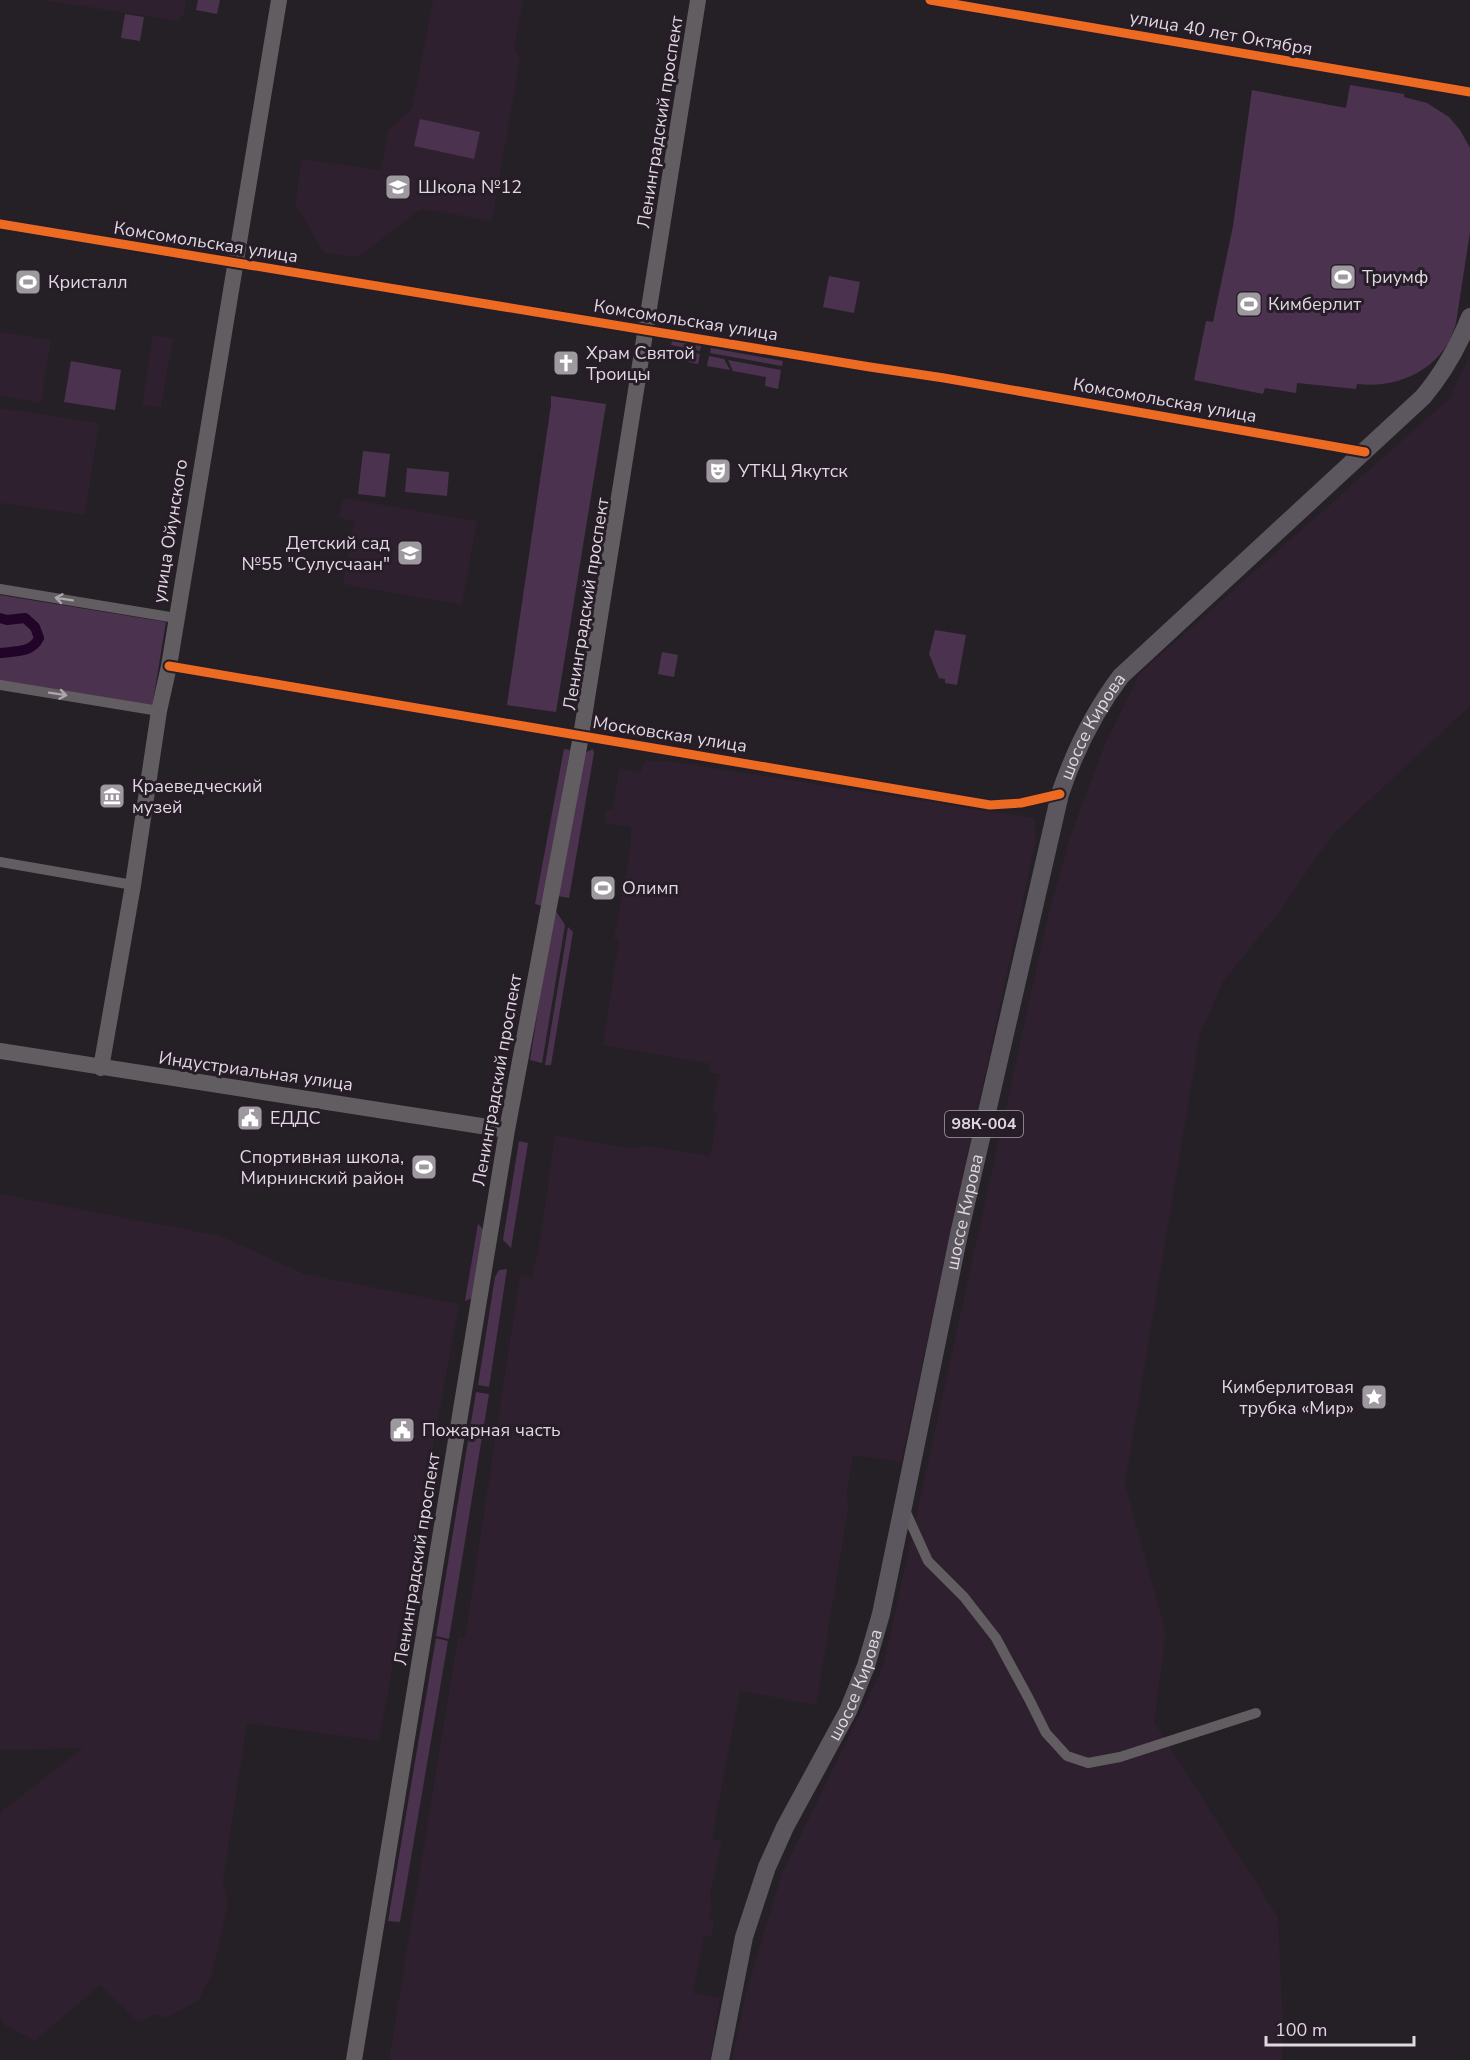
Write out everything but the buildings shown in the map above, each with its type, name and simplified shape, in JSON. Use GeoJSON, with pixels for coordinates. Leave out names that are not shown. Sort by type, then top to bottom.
{"type":"FeatureCollection","features":[{"type":"Feature","properties":{"kind":"main road","name":"улица Ойунского"},"geometry":{"type":"LineString","coordinates":[[101,1068],[279,0]]}},
{"type":"Feature","properties":{"kind":"main road","name":"Ленинградский проспект"},"geometry":{"type":"LineString","coordinates":[[354,2060],[507,1130],[581,736],[698,0]]}},
{"type":"Feature","properties":{"kind":"main road","name":"шоссе Кирова"},"geometry":{"type":"LineString","coordinates":[[720,2060],[739,1959],[751,1912],[776,1847],[835,1737],[858,1687],[881,1614],[959,1234],[1060,794],[1074,754],[1086,729],[1121,676],[1410,411],[1438,380],[1451,359],[1470,317]]}},
{"type":"Feature","properties":{"kind":"main road","name":"Индустриальная улица"},"geometry":{"type":"LineString","coordinates":[[0,1051],[507,1130]]}},
{"type":"Feature","properties":{"kind":"street","name":"улица 40 лет Октября"},"geometry":{"type":"LineString","coordinates":[[930,0],[1470,93]]}},
{"type":"Feature","properties":{"kind":"street","name":"Комсомольская улица"},"geometry":{"type":"LineString","coordinates":[[0,224],[870,368],[944,378],[1365,452]]}},
{"type":"Feature","properties":{"kind":"street"},"geometry":{"type":"LineString","coordinates":[[0,589],[176,618]]}},
{"type":"Feature","properties":{"kind":"street","name":"Московская улица"},"geometry":{"type":"LineString","coordinates":[[169,666],[990,805],[1022,803],[1060,794]]}},
{"type":"Feature","properties":{"kind":"street"},"geometry":{"type":"LineString","coordinates":[[0,685],[159,711]]}},
{"type":"Feature","properties":{"kind":"street"},"geometry":{"type":"LineString","coordinates":[[0,862],[133,885]]}},
{"type":"Feature","properties":{"kind":"street"},"geometry":{"type":"LineString","coordinates":[[904,1507],[928,1561],[964,1597],[996,1638],[1046,1733],[1067,1756],[1088,1763],[1120,1757],[1256,1713]]}},
{"type":"Feature","properties":{"kind":"shaded area"},"geometry":{"type":"Polygon","coordinates":[[[43,0],[186,0],[184,14],[178,21],[43,0]]]}},
{"type":"Feature","properties":{"kind":"shaded area"},"geometry":{"type":"Polygon","coordinates":[[[198,0],[220,0],[217,14],[196,10],[198,0]]]}},
{"type":"Feature","properties":{"kind":"shaded area","name":"Школа №12"},"geometry":{"type":"Polygon","coordinates":[[[433,0],[523,0],[514,47],[520,59],[492,221],[421,209],[358,257],[324,253],[295,204],[302,159],[381,170],[388,130],[412,109],[433,0]]]}},
{"type":"Feature","properties":{"kind":"shaded area"},"geometry":{"type":"Polygon","coordinates":[[[125,14],[144,17],[140,41],[121,38],[125,14]]]}},
{"type":"Feature","properties":{"kind":"shaded area","name":"Триумф"},"geometry":{"type":"Polygon","coordinates":[[[1350,85],[1404,94],[1404,97],[1427,103],[1449,117],[1460,130],[1470,148],[1470,232],[1456,323],[1450,338],[1442,352],[1419,372],[1389,383],[1357,384],[1356,389],[1297,383],[1296,393],[1265,388],[1263,394],[1194,380],[1206,321],[1213,322],[1233,226],[1252,90],[1346,108],[1350,85]]]}},
{"type":"Feature","properties":{"kind":"shaded area"},"geometry":{"type":"Polygon","coordinates":[[[420,119],[480,132],[474,159],[414,146],[420,119]]]}},
{"type":"Feature","properties":{"kind":"shaded area"},"geometry":{"type":"Polygon","coordinates":[[[829,276],[860,282],[854,313],[823,307],[829,276]]]}},
{"type":"Feature","properties":{"kind":"shaded area"},"geometry":{"type":"Polygon","coordinates":[[[0,332],[51,340],[41,403],[0,396],[0,332]]]}},
{"type":"Feature","properties":{"kind":"shaded area"},"geometry":{"type":"Polygon","coordinates":[[[153,335],[173,338],[161,408],[142,405],[153,335]]]}},
{"type":"Feature","properties":{"kind":"shaded area"},"geometry":{"type":"Polygon","coordinates":[[[672,341],[701,346],[700,351],[671,345],[672,341]]]}},
{"type":"Feature","properties":{"kind":"shaded area"},"geometry":{"type":"Polygon","coordinates":[[[711,348],[783,361],[782,366],[710,353],[711,348]]]}},
{"type":"Feature","properties":{"kind":"shaded area"},"geometry":{"type":"Polygon","coordinates":[[[670,349],[700,354],[698,364],[668,358],[670,349]]]}},
{"type":"Feature","properties":{"kind":"shaded area"},"geometry":{"type":"Polygon","coordinates":[[[1470,355],[1470,706],[1331,836],[1280,911],[1222,983],[1199,1038],[1125,1484],[1166,1634],[1154,1722],[1278,1917],[1283,2028],[1282,2060],[732,2060],[746,1992],[782,1873],[883,1667],[1047,920],[1070,837],[1105,744],[1140,673],[1450,398],[1470,355]]]}},
{"type":"Feature","properties":{"kind":"shaded area"},"geometry":{"type":"Polygon","coordinates":[[[709,356],[724,359],[730,370],[707,366],[709,356]]]}},
{"type":"Feature","properties":{"kind":"shaded area"},"geometry":{"type":"Polygon","coordinates":[[[728,360],[781,370],[778,389],[765,386],[766,377],[733,371],[728,360]]]}},
{"type":"Feature","properties":{"kind":"shaded area"},"geometry":{"type":"Polygon","coordinates":[[[71,361],[121,370],[115,410],[64,402],[71,361]]]}},
{"type":"Feature","properties":{"kind":"shaded area"},"geometry":{"type":"Polygon","coordinates":[[[551,396],[606,404],[556,712],[507,705],[551,396]]]}},
{"type":"Feature","properties":{"kind":"shaded area"},"geometry":{"type":"Polygon","coordinates":[[[0,408],[99,423],[85,515],[0,503],[0,408]]]}},
{"type":"Feature","properties":{"kind":"shaded area"},"geometry":{"type":"Polygon","coordinates":[[[363,451],[390,454],[385,497],[358,494],[363,451]]]}},
{"type":"Feature","properties":{"kind":"shaded area"},"geometry":{"type":"Polygon","coordinates":[[[407,468],[449,472],[447,496],[405,492],[407,468]]]}},
{"type":"Feature","properties":{"kind":"shaded area","name":"Детский сад №55 \"Сулусчаан\""},"geometry":{"type":"Polygon","coordinates":[[[343,498],[477,521],[462,605],[343,584],[354,521],[339,518],[343,498]]]}},
{"type":"Feature","properties":{"kind":"shaded area"},"geometry":{"type":"Polygon","coordinates":[[[0,595],[166,622],[152,707],[0,681],[0,595]]]}},
{"type":"Feature","properties":{"kind":"shaded area"},"geometry":{"type":"Polygon","coordinates":[[[935,630],[966,635],[957,685],[945,683],[945,679],[939,678],[929,654],[935,630]]]}},
{"type":"Feature","properties":{"kind":"shaded area"},"geometry":{"type":"Polygon","coordinates":[[[662,652],[678,655],[674,677],[658,674],[662,652]]]}},
{"type":"Feature","properties":{"kind":"shaded area"},"geometry":{"type":"Polygon","coordinates":[[[564,749],[570,750],[542,906],[535,904],[564,749]]]}},
{"type":"Feature","properties":{"kind":"shaded area"},"geometry":{"type":"Polygon","coordinates":[[[593,749],[569,898],[558,896],[582,754],[593,749]]]}},
{"type":"Feature","properties":{"kind":"shaded area"},"geometry":{"type":"Polygon","coordinates":[[[645,761],[668,761],[1034,818],[1036,840],[901,1462],[853,1455],[847,1490],[848,1510],[816,1705],[740,1691],[712,1838],[722,1842],[710,1893],[712,1906],[710,1919],[714,1919],[712,1937],[704,1936],[693,1993],[720,1998],[710,2060],[389,2060],[458,1637],[465,1638],[520,1276],[532,1277],[541,1235],[555,1135],[632,1149],[647,1146],[710,1156],[718,1113],[712,1111],[720,1074],[709,1072],[710,1064],[603,1045],[619,939],[614,939],[631,845],[631,827],[604,823],[606,809],[613,810],[619,768],[640,772],[645,761]]]}},
{"type":"Feature","properties":{"kind":"shaded area"},"geometry":{"type":"Polygon","coordinates":[[[554,908],[565,925],[542,1063],[530,1060],[554,908]]]}},
{"type":"Feature","properties":{"kind":"shaded area"},"geometry":{"type":"Polygon","coordinates":[[[568,927],[573,932],[551,1065],[545,1065],[568,927]]]}},
{"type":"Feature","properties":{"kind":"shaded area"},"geometry":{"type":"Polygon","coordinates":[[[519,1141],[528,1143],[511,1248],[503,1240],[519,1141]]]}},
{"type":"Feature","properties":{"kind":"shaded area"},"geometry":{"type":"Polygon","coordinates":[[[0,1194],[221,1236],[304,1274],[459,1304],[379,1741],[247,1723],[223,1881],[228,1904],[212,1974],[198,2001],[165,2018],[156,2014],[138,2022],[100,1985],[35,2041],[6,2026],[0,2018],[0,1816],[2,1811],[83,1748],[0,1750],[0,1194]]]}},
{"type":"Feature","properties":{"kind":"shaded area"},"geometry":{"type":"Polygon","coordinates":[[[478,1224],[486,1232],[475,1297],[465,1301],[478,1224]]]}},
{"type":"Feature","properties":{"kind":"shaded area"},"geometry":{"type":"Polygon","coordinates":[[[507,1269],[489,1387],[478,1385],[495,1277],[499,1270],[507,1269]]]}},
{"type":"Feature","properties":{"kind":"shaded area"},"geometry":{"type":"Polygon","coordinates":[[[476,1392],[489,1394],[449,1639],[436,1636],[476,1392]]]}},
{"type":"Feature","properties":{"kind":"shaded area"},"geometry":{"type":"Polygon","coordinates":[[[436,1638],[448,1641],[400,1922],[388,1921],[436,1638]]]}},
{"type":"Feature","properties":{"kind":"waterway"},"geometry":{"type":"LineString","coordinates":[[0,618],[7,620],[25,618],[35,627],[39,638],[28,649],[0,653]]}},
{"type":"Feature","properties":{"kind":"cycle path"},"geometry":{"type":"LineString","coordinates":[[930,0],[1470,92]]}},
{"type":"Feature","properties":{"kind":"cycle path"},"geometry":{"type":"LineString","coordinates":[[0,224],[944,378],[1365,452]]}},
{"type":"Feature","properties":{"kind":"cycle path"},"geometry":{"type":"LineString","coordinates":[[169,666],[990,805],[1021,803],[1060,794]]}},
{"type":"Feature","properties":{"kind":"place","name":"Школа №12"},"geometry":{"type":"Point","coordinates":[398,187]}},
{"type":"Feature","properties":{"kind":"place","name":"Триумф"},"geometry":{"type":"Point","coordinates":[1343,277]}},
{"type":"Feature","properties":{"kind":"place","name":"Кристалл"},"geometry":{"type":"Point","coordinates":[28,282]}},
{"type":"Feature","properties":{"kind":"place","name":"Кимберлит"},"geometry":{"type":"Point","coordinates":[1249,304]}},
{"type":"Feature","properties":{"kind":"place","name":"Храм Святой Троицы"},"geometry":{"type":"Point","coordinates":[566,363]}},
{"type":"Feature","properties":{"kind":"place","name":"УТКЦ Якутск"},"geometry":{"type":"Point","coordinates":[718,471]}},
{"type":"Feature","properties":{"kind":"place","name":"Детский сад №55 \"Сулусчаан\""},"geometry":{"type":"Point","coordinates":[410,553]}},
{"type":"Feature","properties":{"kind":"place","name":"Краеведческий музей"},"geometry":{"type":"Point","coordinates":[112,796]}},
{"type":"Feature","properties":{"kind":"place","name":"Олимп"},"geometry":{"type":"Point","coordinates":[603,888]}},
{"type":"Feature","properties":{"kind":"place","name":"ЕДДС"},"geometry":{"type":"Point","coordinates":[250,1118]}},
{"type":"Feature","properties":{"kind":"place","name":"Спортивная школа, Мирнинский район"},"geometry":{"type":"Point","coordinates":[424,1167]}},
{"type":"Feature","properties":{"kind":"place","name":"Кимберлитовая трубка «Мир»"},"geometry":{"type":"Point","coordinates":[1374,1397]}},
{"type":"Feature","properties":{"kind":"place","name":"Пожарная часть"},"geometry":{"type":"Point","coordinates":[402,1430]}}]}
